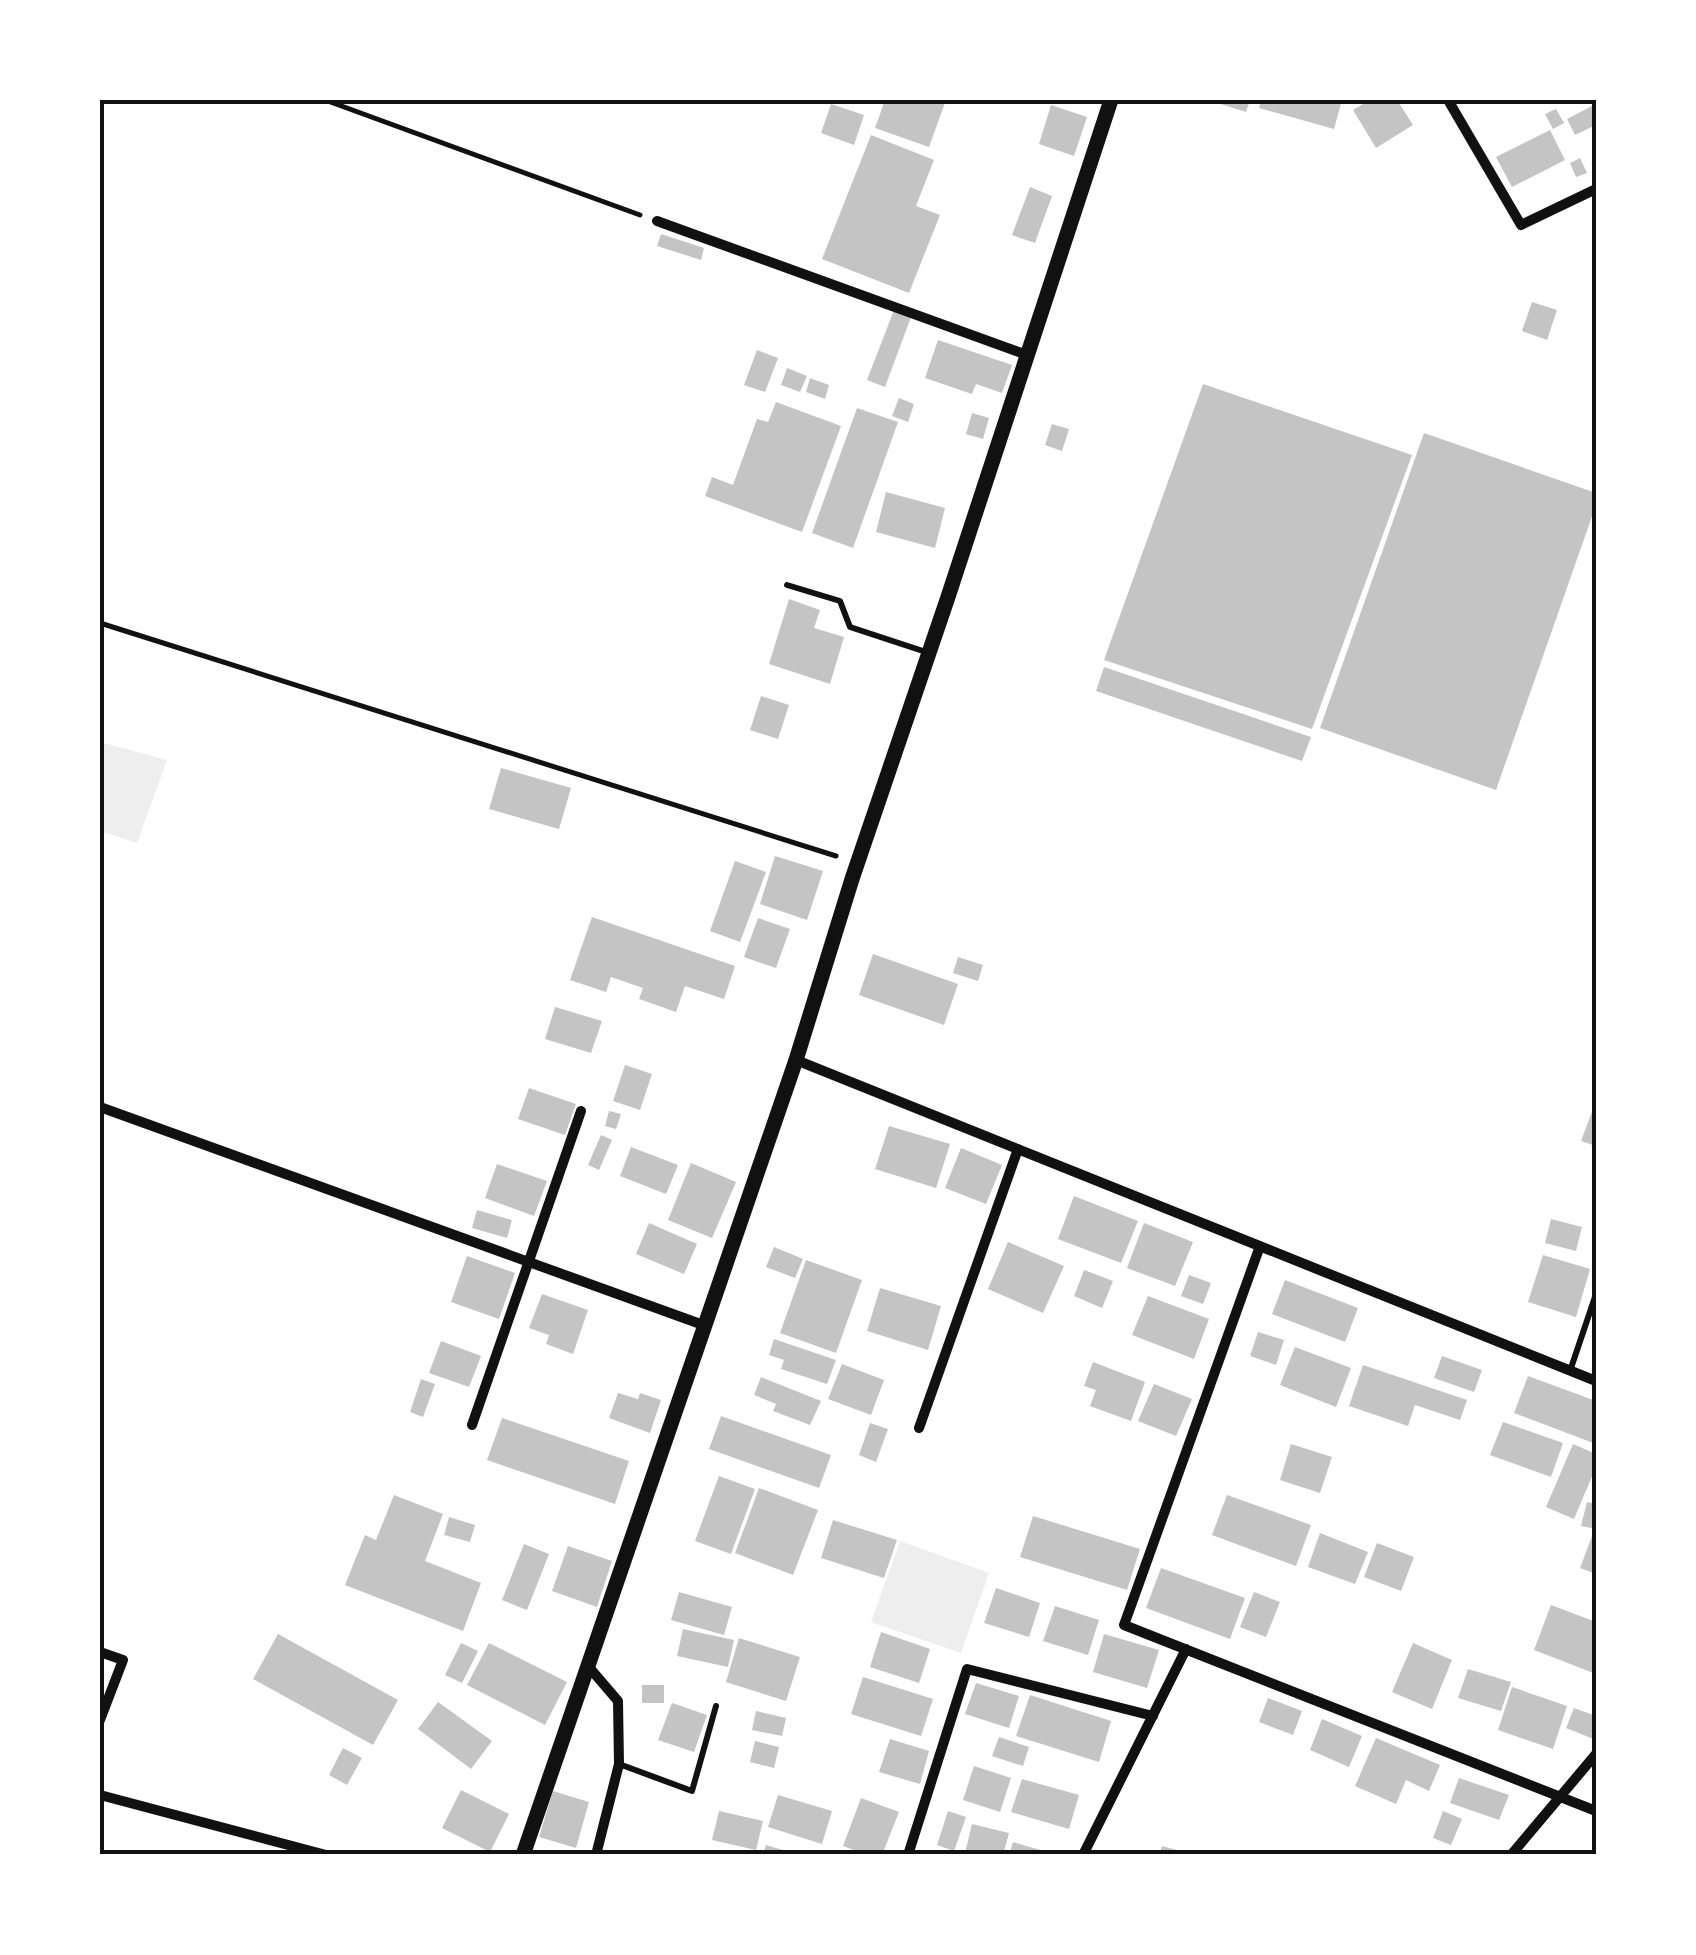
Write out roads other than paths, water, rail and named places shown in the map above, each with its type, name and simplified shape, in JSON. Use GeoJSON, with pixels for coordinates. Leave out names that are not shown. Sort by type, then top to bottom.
{"type":"FeatureCollection","features":[{"type":"Feature","properties":{"kind":"street"},"geometry":{"type":"LineString","coordinates":[[523,1855],[796,1060],[1112,100]]}},
{"type":"Feature","properties":{"kind":"street"},"geometry":{"type":"LineString","coordinates":[[1448,100],[1521,225],[1596,189]]}},
{"type":"Feature","properties":{"kind":"street"},"geometry":{"type":"LineString","coordinates":[[656,221],[1026,355]]}},
{"type":"Feature","properties":{"kind":"street"},"geometry":{"type":"LineString","coordinates":[[796,1060],[1596,1381]]}},
{"type":"Feature","properties":{"kind":"street"},"geometry":{"type":"LineString","coordinates":[[100,1107],[706,1326]]}},
{"type":"Feature","properties":{"kind":"street"},"geometry":{"type":"LineString","coordinates":[[472,1426],[581,1111]]}},
{"type":"Feature","properties":{"kind":"street"},"geometry":{"type":"LineString","coordinates":[[919,1428],[1018,1149]]}},
{"type":"Feature","properties":{"kind":"street"},"geometry":{"type":"LineString","coordinates":[[1260,1246],[1124,1626],[1596,1811]]}},
{"type":"Feature","properties":{"kind":"street"},"geometry":{"type":"LineString","coordinates":[[1083,1855],[1186,1649]]}},
{"type":"Feature","properties":{"kind":"street"},"geometry":{"type":"LineString","coordinates":[[100,1652],[122,1660],[100,1720]]}},
{"type":"Feature","properties":{"kind":"street"},"geometry":{"type":"LineString","coordinates":[[588,1666],[618,1702],[618,1764],[596,1855]]}},
{"type":"Feature","properties":{"kind":"street"},"geometry":{"type":"LineString","coordinates":[[908,1855],[967,1669],[1153,1716]]}},
{"type":"Feature","properties":{"kind":"street"},"geometry":{"type":"LineString","coordinates":[[1511,1855],[1596,1754]]}},
{"type":"Feature","properties":{"kind":"street"},"geometry":{"type":"LineString","coordinates":[[100,1795],[326,1855]]}},
{"type":"Feature","properties":{"kind":"lane"},"geometry":{"type":"LineString","coordinates":[[787,585],[840,601],[850,627],[930,653]]}},
{"type":"Feature","properties":{"kind":"lane"},"geometry":{"type":"LineString","coordinates":[[1570,1371],[1596,1294]]}},
{"type":"Feature","properties":{"kind":"lane"},"geometry":{"type":"LineString","coordinates":[[618,1764],[692,1791],[716,1706]]}}]}
